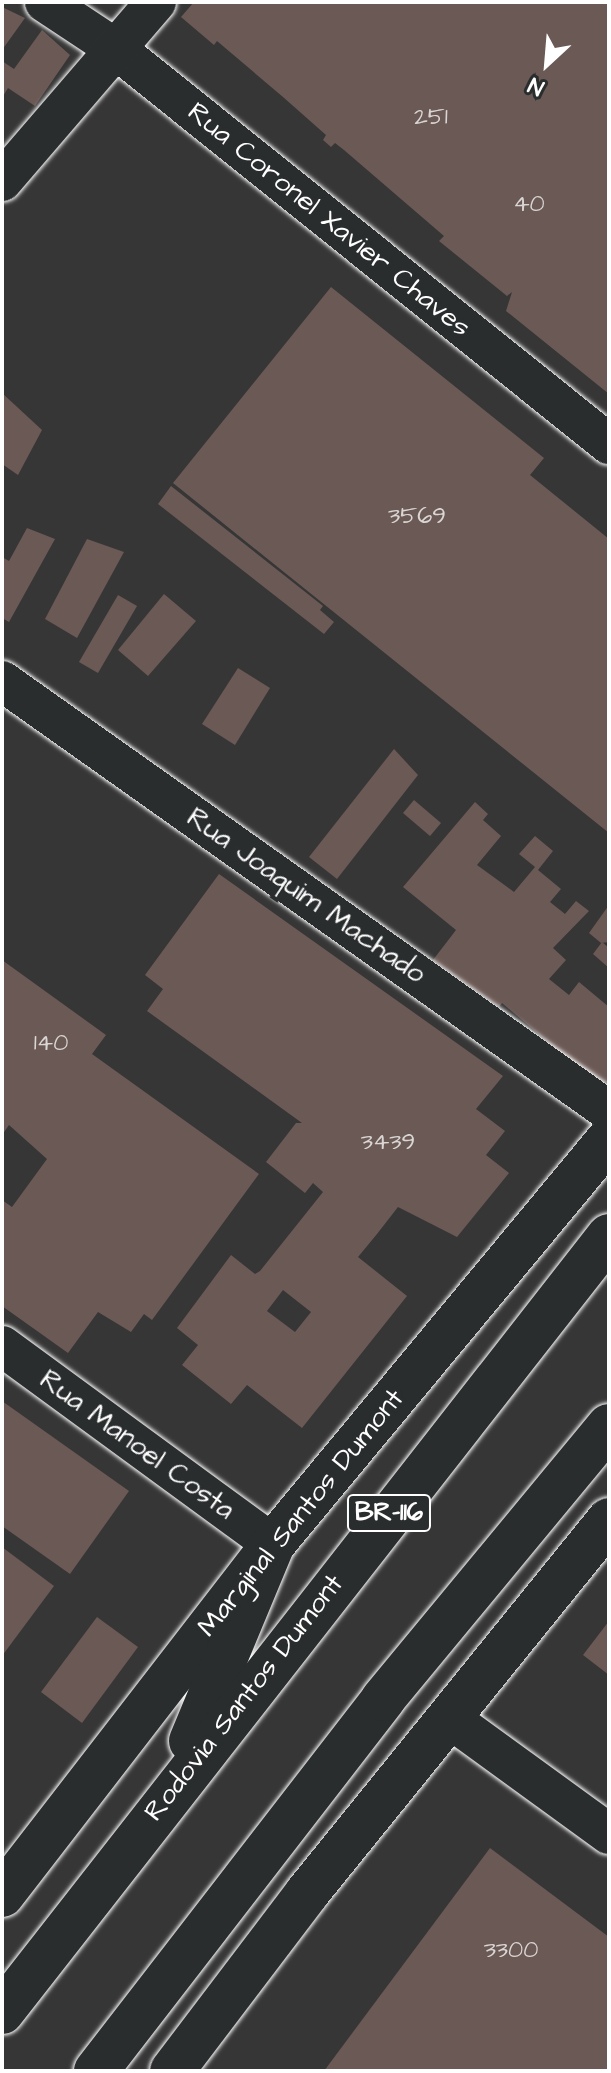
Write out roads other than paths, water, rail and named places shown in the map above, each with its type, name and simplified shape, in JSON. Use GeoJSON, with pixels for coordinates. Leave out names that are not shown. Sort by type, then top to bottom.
{"type":"FeatureCollection","features":[{"type":"Feature","properties":{"kind":"main road","name":"Marginal Santos Dumont"},"geometry":{"type":"LineString","coordinates":[[2,1895],[273,1544],[609,1139]]}},
{"type":"Feature","properties":{"kind":"main road","name":"Rodovia Santos Dumont"},"geometry":{"type":"LineString","coordinates":[[2,2012],[170,1791],[609,1236]]}},
{"type":"Feature","properties":{"kind":"main road"},"geometry":{"type":"LineString","coordinates":[[96,2071],[383,1699],[609,1426]]}},
{"type":"Feature","properties":{"kind":"main road"},"geometry":{"type":"LineString","coordinates":[[172,2071],[448,1717],[609,1520]]}},
{"type":"Feature","properties":{"kind":"main road"},"geometry":{"type":"LineString","coordinates":[[170,1791],[273,1544]]}},
{"type":"Feature","properties":{"kind":"street","name":"Rua Coronel Xavier Chaves"},"geometry":{"type":"LineString","coordinates":[[45,2],[116,49],[609,444]]}},
{"type":"Feature","properties":{"kind":"street"},"geometry":{"type":"LineString","coordinates":[[2,181],[156,2]]}},
{"type":"Feature","properties":{"kind":"street","name":"Rua Joaquim Machado"},"geometry":{"type":"LineString","coordinates":[[2,681],[609,1111]]}},
{"type":"Feature","properties":{"kind":"street","name":"Rua Manoel Costa"},"geometry":{"type":"LineString","coordinates":[[2,1346],[273,1544]]}},
{"type":"Feature","properties":{"kind":"street"},"geometry":{"type":"LineString","coordinates":[[448,1717],[609,1834]]}}]}
